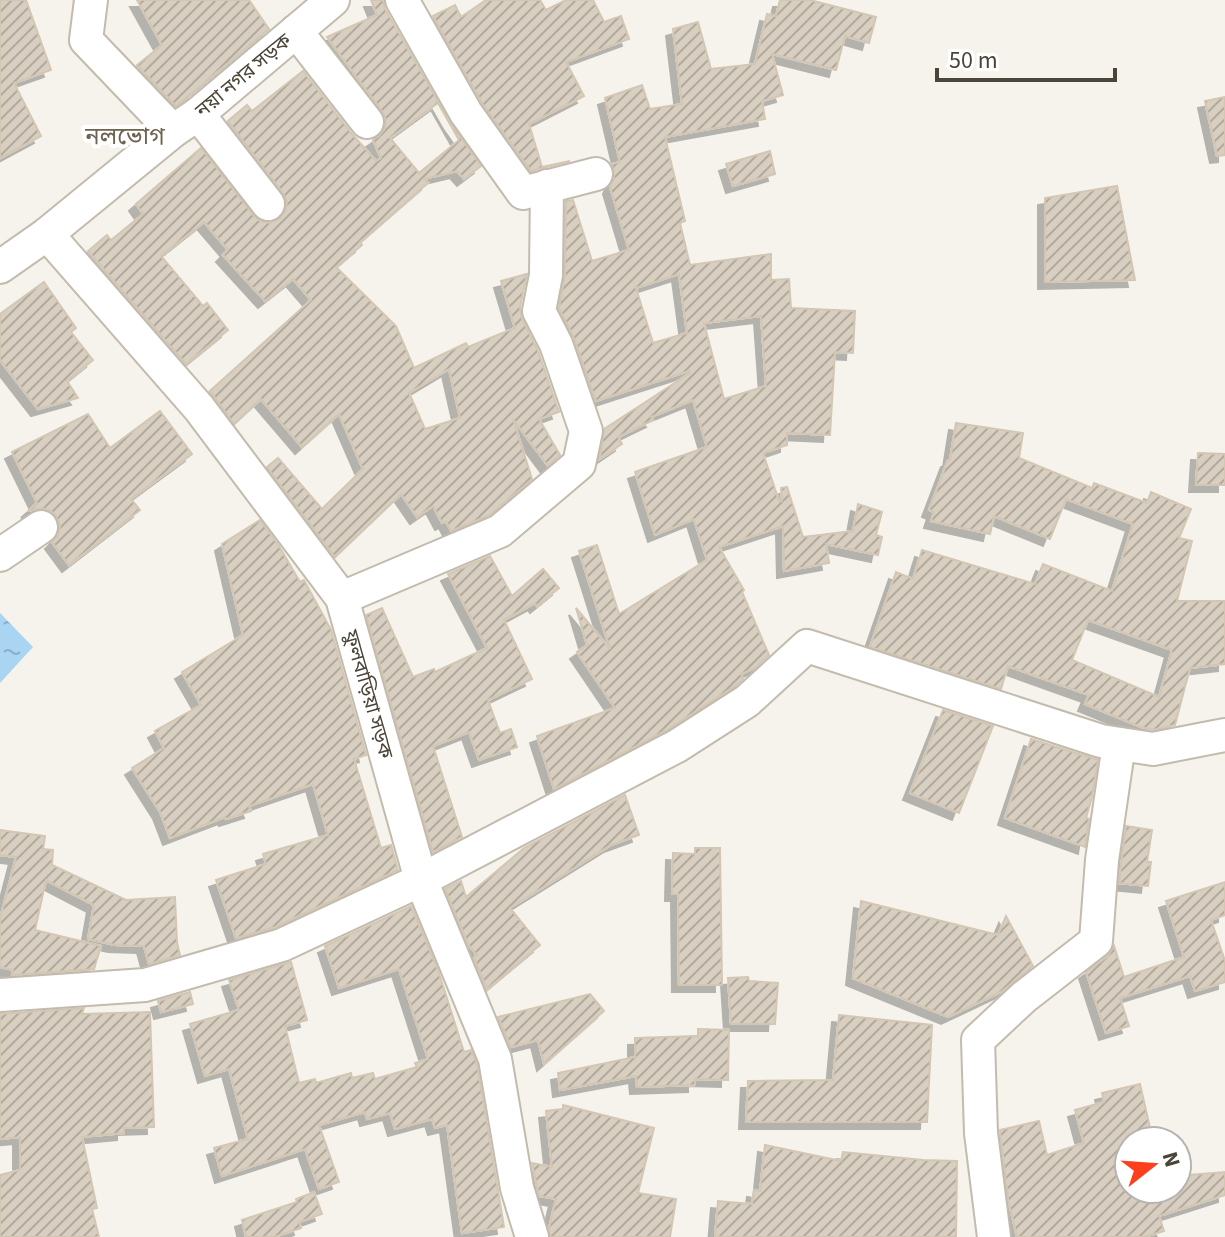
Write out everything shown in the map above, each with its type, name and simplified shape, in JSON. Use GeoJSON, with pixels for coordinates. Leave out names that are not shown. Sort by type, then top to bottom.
{"type":"FeatureCollection","features":[{"type":"Feature","properties":{"kind":"street"},"geometry":{"type":"LineString","coordinates":[[91,0],[86,40],[185,123],[268,204]]}},
{"type":"Feature","properties":{"kind":"street","name":"নয়া নগর সড়ক"},"geometry":{"type":"LineString","coordinates":[[0,267],[47,234],[333,0]]}},
{"type":"Feature","properties":{"kind":"street"},"geometry":{"type":"LineString","coordinates":[[402,0],[466,113],[523,193],[596,174]]}},
{"type":"Feature","properties":{"kind":"street"},"geometry":{"type":"LineString","coordinates":[[296,31],[367,122]]}},
{"type":"Feature","properties":{"kind":"street"},"geometry":{"type":"LineString","coordinates":[[342,598],[500,531],[579,464],[586,431],[556,344],[539,311],[546,275],[547,186]]}},
{"type":"Feature","properties":{"kind":"street","name":"ফুলবাড়িয়া সড়ক"},"geometry":{"type":"LineString","coordinates":[[47,234],[199,408],[342,598],[421,880],[495,1059],[517,1188],[532,1237]]}},
{"type":"Feature","properties":{"kind":"street"},"geometry":{"type":"LineString","coordinates":[[0,555],[41,527]]}},
{"type":"Feature","properties":{"kind":"street"},"geometry":{"type":"LineString","coordinates":[[0,995],[145,985],[282,945],[421,880],[677,746],[747,701],[807,646],[1101,741],[1153,749],[1225,735]]}},
{"type":"Feature","properties":{"kind":"street"},"geometry":{"type":"LineString","coordinates":[[994,1237],[981,1133],[978,1040],[1024,997],[1096,941],[1102,860],[1119,744]]}},
{"type":"Feature","properties":{"kind":"water"},"geometry":{"type":"Polygon","coordinates":[[[0,613],[33,647],[0,683],[0,613]]]}},
{"type":"Feature","properties":{"kind":"building"},"geometry":{"type":"Polygon","coordinates":[[[0,0],[26,0],[51,70],[14,83],[41,136],[0,158],[0,0]]]}},
{"type":"Feature","properties":{"kind":"building"},"geometry":{"type":"Polygon","coordinates":[[[137,0],[249,0],[269,29],[176,106],[137,65],[162,45],[137,0]]]}},
{"type":"Feature","properties":{"kind":"building"},"geometry":{"type":"Polygon","coordinates":[[[371,0],[383,0],[385,9],[450,122],[481,166],[464,179],[457,171],[424,179],[428,183],[336,267],[396,326],[414,368],[466,343],[468,347],[515,328],[501,281],[527,274],[520,307],[522,319],[538,351],[559,412],[539,419],[560,455],[548,466],[513,419],[532,479],[490,515],[451,531],[446,521],[442,523],[433,506],[417,517],[401,494],[335,557],[267,467],[278,458],[322,509],[363,469],[339,414],[302,447],[261,399],[234,424],[210,391],[311,300],[293,279],[265,301],[223,255],[228,250],[204,222],[161,256],[203,306],[207,303],[228,330],[186,364],[88,251],[107,235],[111,240],[143,214],[136,204],[201,148],[254,216],[270,223],[280,218],[286,210],[287,201],[283,193],[228,121],[247,105],[252,111],[303,71],[376,161],[381,158],[373,140],[385,128],[382,111],[327,37],[377,15],[371,0]],[[438,103],[390,138],[419,173],[459,140],[438,103]],[[449,369],[409,393],[425,429],[460,418],[449,369]]]}},
{"type":"Feature","properties":{"kind":"building"},"geometry":{"type":"Polygon","coordinates":[[[486,0],[540,0],[546,10],[566,0],[593,0],[604,22],[621,16],[629,39],[566,62],[584,96],[529,124],[542,167],[570,161],[531,171],[482,103],[433,16],[455,5],[461,17],[486,0]]]}},
{"type":"Feature","properties":{"kind":"building"},"geometry":{"type":"Polygon","coordinates":[[[780,0],[810,0],[876,17],[869,43],[845,36],[836,70],[772,54],[783,95],[762,101],[765,119],[665,137],[685,221],[680,223],[690,265],[771,254],[771,280],[789,279],[791,308],[855,311],[853,353],[835,352],[830,435],[787,433],[787,445],[763,453],[779,501],[782,501],[781,488],[787,487],[803,537],[853,531],[858,504],[882,512],[876,535],[882,537],[878,555],[826,544],[829,563],[784,571],[783,526],[719,547],[744,590],[742,592],[769,655],[755,668],[741,674],[743,679],[735,686],[667,730],[554,789],[537,736],[615,708],[577,652],[587,645],[576,608],[610,649],[579,551],[597,545],[619,614],[707,560],[694,519],[655,535],[635,472],[707,447],[693,400],[651,417],[653,420],[618,437],[622,444],[600,459],[604,429],[690,373],[596,401],[574,338],[559,308],[565,275],[566,201],[573,200],[592,261],[629,250],[610,187],[614,178],[612,164],[620,162],[605,98],[642,85],[650,109],[682,104],[673,29],[698,22],[711,69],[755,64],[767,14],[776,16],[780,0]],[[679,274],[636,288],[653,343],[687,333],[679,274]],[[761,316],[704,323],[724,399],[766,386],[761,316]]]}},
{"type":"Feature","properties":{"kind":"building"},"geometry":{"type":"Polygon","coordinates":[[[1225,97],[1225,155],[1217,156],[1205,101],[1225,97]]]}},
{"type":"Feature","properties":{"kind":"building"},"geometry":{"type":"Polygon","coordinates":[[[770,151],[775,174],[733,186],[726,164],[770,151]]]}},
{"type":"Feature","properties":{"kind":"building"},"geometry":{"type":"Polygon","coordinates":[[[1117,186],[1135,280],[1045,282],[1045,198],[1117,186]]]}},
{"type":"Feature","properties":{"kind":"building"},"geometry":{"type":"Polygon","coordinates":[[[44,282],[76,328],[71,332],[93,360],[67,381],[78,398],[38,409],[0,360],[0,314],[44,282]]]}},
{"type":"Feature","properties":{"kind":"building"},"geometry":{"type":"Polygon","coordinates":[[[160,411],[192,454],[131,499],[140,510],[69,565],[52,542],[58,536],[60,526],[56,516],[50,510],[40,508],[28,511],[37,503],[12,452],[88,414],[110,448],[160,411]]]}},
{"type":"Feature","properties":{"kind":"building"},"geometry":{"type":"Polygon","coordinates":[[[956,423],[1023,433],[1019,458],[1092,488],[1094,483],[1147,503],[1151,492],[1191,509],[1179,538],[1192,541],[1177,601],[1225,601],[1225,664],[1190,668],[1175,725],[1153,730],[1141,727],[1085,704],[1089,695],[1008,666],[1001,689],[870,647],[896,572],[913,579],[922,550],[1035,584],[1043,564],[1112,591],[1133,524],[1066,499],[1050,539],[994,516],[990,534],[931,521],[934,512],[929,510],[950,460],[956,423]],[[1088,620],[1072,660],[1159,697],[1172,650],[1088,620]]]}},
{"type":"Feature","properties":{"kind":"building"},"geometry":{"type":"Polygon","coordinates":[[[1198,453],[1225,454],[1225,485],[1196,485],[1198,453]]]}},
{"type":"Feature","properties":{"kind":"building"},"geometry":{"type":"Polygon","coordinates":[[[260,520],[300,582],[304,580],[331,630],[366,755],[354,759],[381,848],[391,845],[398,870],[275,927],[236,938],[216,880],[266,864],[263,854],[328,835],[313,784],[249,806],[251,811],[225,817],[170,838],[160,812],[132,768],[164,748],[155,731],[201,705],[182,672],[243,635],[222,544],[260,520]]]}},
{"type":"Feature","properties":{"kind":"building"},"geometry":{"type":"Polygon","coordinates":[[[490,556],[512,596],[543,569],[559,588],[537,606],[535,603],[504,620],[532,679],[488,700],[500,733],[511,729],[517,747],[479,760],[469,732],[433,746],[462,837],[433,852],[366,615],[382,608],[413,677],[434,669],[435,672],[487,648],[448,574],[490,556]]]}},
{"type":"Feature","properties":{"kind":"building"},"geometry":{"type":"Polygon","coordinates":[[[943,710],[993,726],[959,813],[910,793],[943,710]]]}},
{"type":"Feature","properties":{"kind":"building"},"geometry":{"type":"Polygon","coordinates":[[[1031,739],[1098,760],[1086,818],[1089,819],[1085,847],[1005,818],[1031,739]]]}},
{"type":"Feature","properties":{"kind":"building"},"geometry":{"type":"Polygon","coordinates":[[[625,795],[639,835],[611,845],[510,908],[540,945],[487,989],[474,958],[477,955],[469,946],[445,889],[461,881],[466,897],[524,848],[625,795]]]}},
{"type":"Feature","properties":{"kind":"building"},"geometry":{"type":"Polygon","coordinates":[[[1126,826],[1152,830],[1147,862],[1151,862],[1148,886],[1119,883],[1126,826]]]}},
{"type":"Feature","properties":{"kind":"building"},"geometry":{"type":"Polygon","coordinates":[[[0,830],[45,836],[43,849],[53,850],[52,865],[126,900],[175,897],[180,955],[149,964],[144,946],[115,945],[88,939],[94,905],[46,880],[35,930],[101,946],[94,969],[12,975],[13,970],[0,967],[0,919],[16,857],[0,855],[0,830]]]}},
{"type":"Feature","properties":{"kind":"building"},"geometry":{"type":"Polygon","coordinates":[[[695,848],[720,848],[722,985],[679,985],[678,894],[672,894],[673,853],[695,854],[695,848]]]}},
{"type":"Feature","properties":{"kind":"building"},"geometry":{"type":"Polygon","coordinates":[[[1225,882],[1225,915],[1211,920],[1225,961],[1225,982],[1195,991],[1190,976],[1120,998],[1129,1026],[1106,1033],[1086,972],[1108,956],[1114,946],[1124,977],[1184,957],[1166,901],[1225,882]]]}},
{"type":"Feature","properties":{"kind":"building"},"geometry":{"type":"Polygon","coordinates":[[[861,901],[998,935],[1006,916],[1033,966],[1001,992],[948,1017],[853,978],[861,901]]]}},
{"type":"Feature","properties":{"kind":"building"},"geometry":{"type":"Polygon","coordinates":[[[411,906],[438,970],[464,1052],[471,1050],[477,1064],[504,1227],[462,1233],[447,1125],[435,1128],[432,1119],[395,1129],[390,1113],[367,1119],[365,1112],[319,1125],[339,1182],[319,1189],[305,1149],[222,1176],[214,1148],[248,1139],[229,1069],[205,1076],[190,1024],[239,1010],[229,980],[291,962],[307,1020],[285,1026],[299,1083],[315,1079],[316,1083],[351,1073],[352,1078],[373,1073],[375,1079],[417,1067],[415,1063],[428,1059],[399,969],[339,988],[325,946],[411,906]]]}},
{"type":"Feature","properties":{"kind":"building"},"geometry":{"type":"Polygon","coordinates":[[[748,977],[749,981],[778,983],[775,1024],[731,1024],[728,978],[748,977]]]}},
{"type":"Feature","properties":{"kind":"building"},"geometry":{"type":"Polygon","coordinates":[[[190,992],[193,1004],[161,1012],[158,1001],[190,992]]]}},
{"type":"Feature","properties":{"kind":"building"},"geometry":{"type":"Polygon","coordinates":[[[590,994],[604,1011],[544,1064],[538,1040],[511,1047],[498,1017],[590,994]]]}},
{"type":"Feature","properties":{"kind":"building"},"geometry":{"type":"Polygon","coordinates":[[[84,1008],[82,1014],[150,1012],[154,1127],[124,1128],[124,1133],[82,1137],[97,1208],[92,1209],[99,1237],[0,1237],[0,1175],[20,1170],[20,1137],[0,1139],[0,1014],[84,1008]]]}},
{"type":"Feature","properties":{"kind":"building"},"geometry":{"type":"Polygon","coordinates":[[[839,1015],[932,1025],[927,1122],[746,1122],[748,1081],[833,1080],[839,1015]]]}},
{"type":"Feature","properties":{"kind":"building"},"geometry":{"type":"Polygon","coordinates":[[[698,1029],[729,1030],[728,1080],[695,1079],[695,1085],[637,1087],[636,1076],[560,1090],[558,1073],[635,1057],[635,1038],[698,1036],[698,1029]]]}},
{"type":"Feature","properties":{"kind":"building"},"geometry":{"type":"Polygon","coordinates":[[[1140,1084],[1149,1125],[1113,1125],[1113,1205],[1193,1205],[1193,1175],[1225,1172],[1225,1195],[1159,1216],[1164,1231],[1144,1237],[1017,1237],[1008,1199],[1000,1130],[1039,1121],[1047,1155],[1084,1143],[1075,1110],[1104,1102],[1102,1093],[1140,1084]]]}},
{"type":"Feature","properties":{"kind":"building"},"geometry":{"type":"Polygon","coordinates":[[[563,1105],[654,1128],[638,1193],[676,1199],[670,1237],[550,1237],[556,1199],[539,1196],[532,1163],[552,1167],[546,1111],[563,1109],[563,1105]]]}},
{"type":"Feature","properties":{"kind":"building"},"geometry":{"type":"Polygon","coordinates":[[[765,1145],[841,1161],[843,1152],[957,1161],[956,1237],[715,1237],[718,1201],[752,1204],[754,1190],[760,1191],[765,1145]]]}},
{"type":"Feature","properties":{"kind":"building"},"geometry":{"type":"Polygon","coordinates":[[[314,1192],[322,1214],[299,1222],[301,1228],[274,1237],[246,1237],[242,1220],[297,1202],[296,1199],[314,1192]]]}},
{"type":"Feature","properties":{"kind":"district","name":"নলভোগ"},"geometry":{"type":"Point","coordinates":[125,136]}}]}
